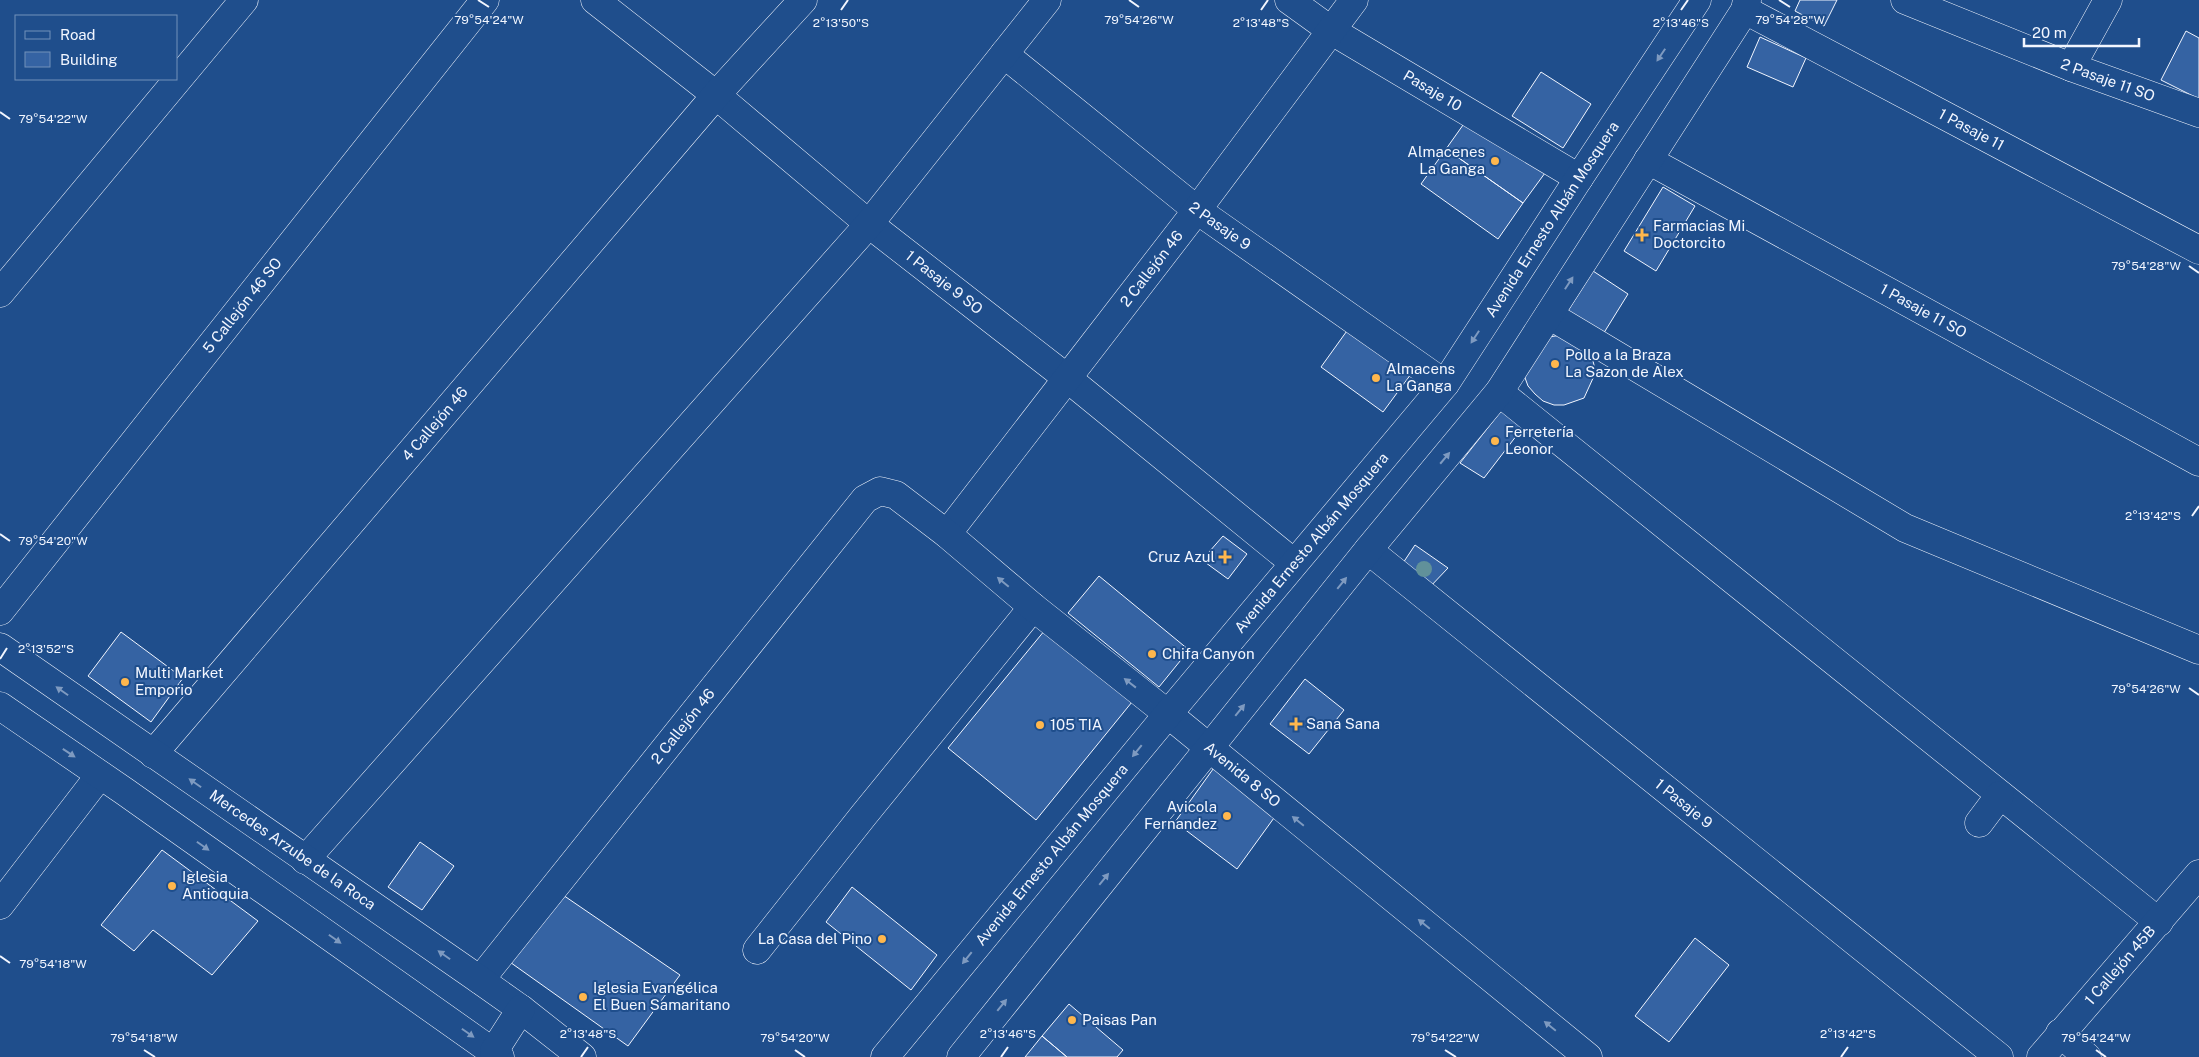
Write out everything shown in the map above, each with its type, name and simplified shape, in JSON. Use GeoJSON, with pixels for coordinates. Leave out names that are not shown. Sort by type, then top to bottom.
{"type":"FeatureCollection","features":[{"type":"Feature","properties":{"kind":"street"},"geometry":{"type":"LineString","coordinates":[[178,79],[244,0]]}},
{"type":"Feature","properties":{"kind":"street","name":"5 Callejón 46 SO"},"geometry":{"type":"LineString","coordinates":[[0,611],[485,0]]}},
{"type":"Feature","properties":{"kind":"street","name":"4 Callejón 46"},"geometry":{"type":"LineString","coordinates":[[153,754],[716,95],[804,0]]}},
{"type":"Feature","properties":{"kind":"street"},"geometry":{"type":"LineString","coordinates":[[305,860],[869,224],[1047,0]]}},
{"type":"Feature","properties":{"kind":"street","name":"Pasaje 10"},"geometry":{"type":"LineString","coordinates":[[1289,0],[1332,30],[1579,178]]}},
{"type":"Feature","properties":{"kind":"street","name":"2 Callejón 46"},"geometry":{"type":"LineString","coordinates":[[947,534],[1197,210],[1354,0]]}},
{"type":"Feature","properties":{"kind":"street","name":"Avenida Ernesto Albán Mosquera"},"geometry":{"type":"LineString","coordinates":[[885,1057],[1168,714],[1446,384],[1697,0]]}},
{"type":"Feature","properties":{"kind":"street"},"geometry":{"type":"LineString","coordinates":[[2071,67],[2108,0]]}},
{"type":"Feature","properties":{"kind":"street","name":"1 Pasaje 9 SO"},"geometry":{"type":"LineString","coordinates":[[600,1],[716,95],[869,224],[1067,378],[1294,563]]}},
{"type":"Feature","properties":{"kind":"street","name":"2 Pasaje 11 SO"},"geometry":{"type":"LineString","coordinates":[[1918,3],[2071,67],[2199,113]]}},
{"type":"Feature","properties":{"kind":"street"},"geometry":{"type":"LineString","coordinates":[[960,1057],[1210,749],[1368,550],[1499,392],[1746,5]]}},
{"type":"Feature","properties":{"kind":"street","name":"1 Pasaje 11"},"geometry":{"type":"LineString","coordinates":[[1746,5],[2199,250]]}},
{"type":"Feature","properties":{"kind":"street","name":"2 Pasaje 9"},"geometry":{"type":"LineString","coordinates":[[1004,54],[1197,210],[1446,384]]}},
{"type":"Feature","properties":{"kind":"street"},"geometry":{"type":"LineString","coordinates":[[0,293],[177,80]]}},
{"type":"Feature","properties":{"kind":"street","name":"1 Pasaje 11 SO"},"geometry":{"type":"LineString","coordinates":[[1648,160],[2199,462]]}},
{"type":"Feature","properties":{"kind":"street"},"geometry":{"type":"LineString","coordinates":[[1549,315],[1905,528],[2199,650]]}},
{"type":"Feature","properties":{"kind":"street"},"geometry":{"type":"LineString","coordinates":[[1499,392],[2159,922]]}},
{"type":"Feature","properties":{"kind":"street","name":"2 Callejón 46"},"geometry":{"type":"LineString","coordinates":[[480,980],[865,499],[880,491],[896,495]]}},
{"type":"Feature","properties":{"kind":"street","name":"Avenida 8 SO"},"geometry":{"type":"LineString","coordinates":[[896,495],[947,534],[1034,607],[1588,1057]]}},
{"type":"Feature","properties":{"kind":"street","name":"1 Pasaje 9"},"geometry":{"type":"LineString","coordinates":[[1368,550],[1999,1057]]}},
{"type":"Feature","properties":{"kind":"street"},"geometry":{"type":"LineString","coordinates":[[757,950],[869,808],[1034,607]]}},
{"type":"Feature","properties":{"kind":"street","name":"Mercedes Arzube de la Roca"},"geometry":{"type":"LineString","coordinates":[[0,647],[480,980],[521,1009],[582,1057]]}},
{"type":"Feature","properties":{"kind":"street"},"geometry":{"type":"LineString","coordinates":[[0,706],[100,774],[498,1054],[521,1009]]}},
{"type":"Feature","properties":{"kind":"street"},"geometry":{"type":"LineString","coordinates":[[0,905],[100,774]]}},
{"type":"Feature","properties":{"kind":"street"},"geometry":{"type":"LineString","coordinates":[[1979,823],[2000,795]]}},
{"type":"Feature","properties":{"kind":"street","name":"1 Callejón 45B"},"geometry":{"type":"LineString","coordinates":[[2041,1057],[2199,874]]}},
{"type":"Feature","properties":{"kind":"street"},"geometry":{"type":"LineString","coordinates":[[2060,1034],[2087,1057]]}},
{"type":"Feature","properties":{"kind":"building"},"geometry":{"type":"Polygon","coordinates":[[[1800,0],[1837,0],[1824,26],[1795,11],[1800,0]]]}},
{"type":"Feature","properties":{"kind":"building"},"geometry":{"type":"Polygon","coordinates":[[[2186,31],[2199,38],[2199,99],[2161,80],[2186,31]]]}},
{"type":"Feature","properties":{"kind":"building"},"geometry":{"type":"Polygon","coordinates":[[[1760,37],[1806,58],[1793,87],[1747,67],[1760,37]]]}},
{"type":"Feature","properties":{"kind":"building"},"geometry":{"type":"Polygon","coordinates":[[[1541,72],[1591,104],[1563,148],[1512,116],[1541,72]]]}},
{"type":"Feature","properties":{"kind":"building","name":"Almacenes La Ganga"},"geometry":{"type":"Polygon","coordinates":[[[1468,118],[1545,173],[1523,203],[1446,149],[1468,118]]]}},
{"type":"Feature","properties":{"kind":"building"},"geometry":{"type":"Polygon","coordinates":[[[1446,149],[1523,203],[1498,239],[1421,184],[1446,149]]]}},
{"type":"Feature","properties":{"kind":"building"},"geometry":{"type":"Polygon","coordinates":[[[1663,187],[1695,206],[1656,271],[1624,251],[1663,187]]]}},
{"type":"Feature","properties":{"kind":"building"},"geometry":{"type":"Polygon","coordinates":[[[1593,271],[1628,294],[1597,344],[1564,317],[1593,271]]]}},
{"type":"Feature","properties":{"kind":"building"},"geometry":{"type":"Polygon","coordinates":[[[1349,328],[1411,374],[1383,412],[1321,367],[1349,328]]]}},
{"type":"Feature","properties":{"kind":"building"},"geometry":{"type":"Polygon","coordinates":[[[1561,335],[1591,353],[1594,376],[1584,398],[1564,405],[1554,405],[1543,401],[1535,394],[1528,386],[1524,375],[1549,337],[1561,335]]]}},
{"type":"Feature","properties":{"kind":"building","name":"Ferretería Leonor"},"geometry":{"type":"Polygon","coordinates":[[[1509,401],[1530,418],[1484,478],[1460,463],[1509,401]]]}},
{"type":"Feature","properties":{"kind":"building","name":"Cruz Azul"},"geometry":{"type":"Polygon","coordinates":[[[1223,536],[1247,554],[1228,579],[1202,560],[1223,536]]]}},
{"type":"Feature","properties":{"kind":"building"},"geometry":{"type":"Polygon","coordinates":[[[1415,545],[1448,568],[1428,589],[1399,569],[1415,545]]]}},
{"type":"Feature","properties":{"kind":"building"},"geometry":{"type":"Polygon","coordinates":[[[1099,576],[1189,650],[1159,687],[1068,613],[1099,576]]]}},
{"type":"Feature","properties":{"kind":"building","name":"105 TIA"},"geometry":{"type":"Polygon","coordinates":[[[1045,630],[1132,702],[1036,820],[948,748],[1045,630]]]}},
{"type":"Feature","properties":{"kind":"building"},"geometry":{"type":"Polygon","coordinates":[[[121,632],[183,678],[151,722],[88,676],[121,632]]]}},
{"type":"Feature","properties":{"kind":"building"},"geometry":{"type":"Polygon","coordinates":[[[1305,679],[1344,710],[1309,754],[1270,724],[1305,679]]]}},
{"type":"Feature","properties":{"kind":"building","name":"Avicola Fernandez"},"geometry":{"type":"Polygon","coordinates":[[[1221,758],[1279,811],[1237,869],[1175,822],[1221,758]]]}},
{"type":"Feature","properties":{"kind":"building"},"geometry":{"type":"Polygon","coordinates":[[[420,842],[454,866],[422,910],[388,887],[420,842]]]}},
{"type":"Feature","properties":{"kind":"building","name":"Iglesia Antioquia"},"geometry":{"type":"Polygon","coordinates":[[[162,850],[258,921],[212,975],[153,930],[134,951],[101,925],[162,850]]]}},
{"type":"Feature","properties":{"kind":"building","name":"La Casa del Pino"},"geometry":{"type":"Polygon","coordinates":[[[852,887],[937,955],[911,990],[826,922],[852,887]]]}},
{"type":"Feature","properties":{"kind":"building"},"geometry":{"type":"Polygon","coordinates":[[[560,893],[680,975],[628,1046],[507,960],[560,893]]]}},
{"type":"Feature","properties":{"kind":"building"},"geometry":{"type":"Polygon","coordinates":[[[1695,938],[1729,965],[1669,1042],[1635,1016],[1695,938]]]}},
{"type":"Feature","properties":{"kind":"building","name":"Paisas Pan"},"geometry":{"type":"Polygon","coordinates":[[[1069,1004],[1123,1050],[1117,1057],[1067,1057],[1042,1036],[1069,1004]]]}},
{"type":"Feature","properties":{"kind":"building"},"geometry":{"type":"Polygon","coordinates":[[[1042,1036],[1067,1057],[1025,1057],[1042,1036]]]}},
{"type":"Feature","properties":{"kind":"place","name":"Almacenes La Ganga"},"geometry":{"type":"Point","coordinates":[1495,161]}},
{"type":"Feature","properties":{"kind":"place","name":"Farmacias Mi Doctorcito"},"geometry":{"type":"Point","coordinates":[1642,235]}},
{"type":"Feature","properties":{"kind":"place","name":"Pollo a la Braza La Sazon de Alex"},"geometry":{"type":"Point","coordinates":[1555,364]}},
{"type":"Feature","properties":{"kind":"place","name":"Almacens La Ganga"},"geometry":{"type":"Point","coordinates":[1376,378]}},
{"type":"Feature","properties":{"kind":"place","name":"Ferretería Leonor"},"geometry":{"type":"Point","coordinates":[1495,441]}},
{"type":"Feature","properties":{"kind":"place","name":"Cruz Azul"},"geometry":{"type":"Point","coordinates":[1225,557]}},
{"type":"Feature","properties":{"kind":"place","name":"Chifa Canyon"},"geometry":{"type":"Point","coordinates":[1152,654]}},
{"type":"Feature","properties":{"kind":"place","name":"Multi Market Emporio"},"geometry":{"type":"Point","coordinates":[125,682]}},
{"type":"Feature","properties":{"kind":"place","name":"Sana Sana"},"geometry":{"type":"Point","coordinates":[1296,724]}},
{"type":"Feature","properties":{"kind":"place","name":"105 TIA"},"geometry":{"type":"Point","coordinates":[1040,725]}},
{"type":"Feature","properties":{"kind":"place","name":"Avicola Fernandez"},"geometry":{"type":"Point","coordinates":[1227,816]}},
{"type":"Feature","properties":{"kind":"place","name":"Iglesia Antioquia"},"geometry":{"type":"Point","coordinates":[172,886]}},
{"type":"Feature","properties":{"kind":"place","name":"La Casa del Pino"},"geometry":{"type":"Point","coordinates":[882,939]}},
{"type":"Feature","properties":{"kind":"place","name":"Iglesia Evangélica El Buen Samaritano"},"geometry":{"type":"Point","coordinates":[583,997]}},
{"type":"Feature","properties":{"kind":"place","name":"Paisas Pan"},"geometry":{"type":"Point","coordinates":[1072,1020]}}]}
